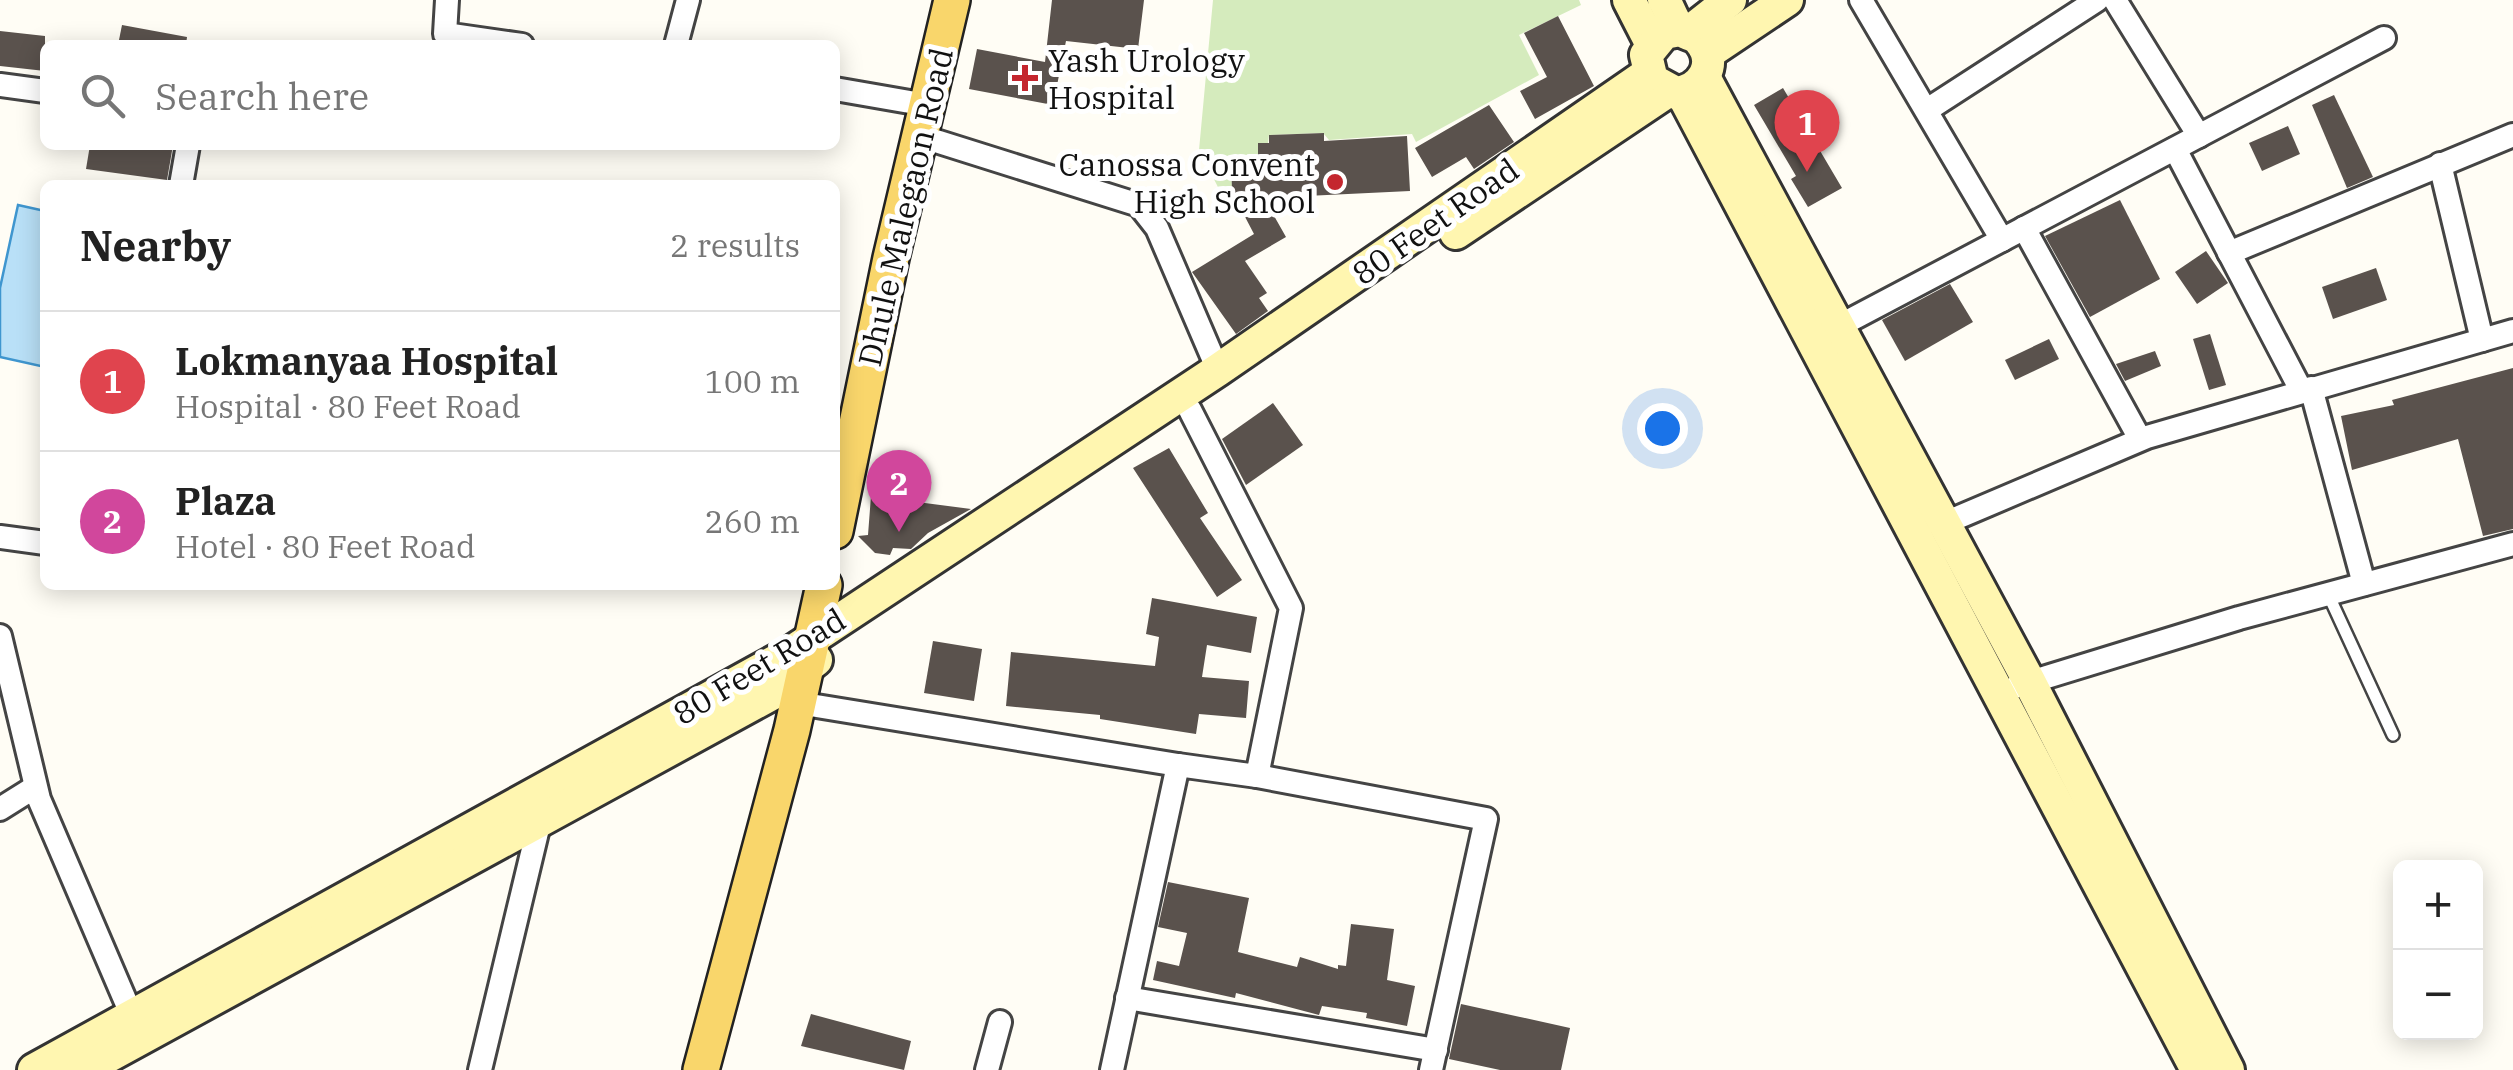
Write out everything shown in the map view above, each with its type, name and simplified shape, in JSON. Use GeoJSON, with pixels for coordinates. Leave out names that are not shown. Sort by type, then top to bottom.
{"type":"FeatureCollection","features":[{"type":"Feature","properties":{"kind":"main road"},"geometry":{"type":"LineString","coordinates":[[840,400],[917,113],[928,0]]}},
{"type":"Feature","properties":{"kind":"main road","name":"Dhule Malegaon Road"},"geometry":{"type":"LineString","coordinates":[[840,506],[917,113],[952,0]]}},
{"type":"Feature","properties":{"kind":"main road"},"geometry":{"type":"LineString","coordinates":[[1629,0],[1679,62],[1839,326],[1945,523],[2016,687],[2198,1070]]}},
{"type":"Feature","properties":{"kind":"main road"},"geometry":{"type":"LineString","coordinates":[[1664,0],[1679,62],[2228,1070]]}},
{"type":"Feature","properties":{"kind":"main road","name":"80 Feet Road"},"geometry":{"type":"LineString","coordinates":[[34,1070],[802,653],[1190,410],[1679,62],[1730,0]]}},
{"type":"Feature","properties":{"kind":"main road","name":"80 Feet Road"},"geometry":{"type":"LineString","coordinates":[[802,653],[1679,62],[1787,0]]}},
{"type":"Feature","properties":{"kind":"main road"},"geometry":{"type":"LineString","coordinates":[[801,590],[802,653]]}},
{"type":"Feature","properties":{"kind":"main road"},"geometry":{"type":"LineString","coordinates":[[678,1070],[822,590]]}},
{"type":"Feature","properties":{"kind":"main road"},"geometry":{"type":"LineString","coordinates":[[701,1070],[788,697]]}},
{"type":"Feature","properties":{"kind":"main road","name":"80 Feet Road"},"geometry":{"type":"LineString","coordinates":[[83,1070],[540,820],[788,697]]}},
{"type":"Feature","properties":{"kind":"street"},"geometry":{"type":"LineString","coordinates":[[445,39],[446,0]]}},
{"type":"Feature","properties":{"kind":"street"},"geometry":{"type":"LineString","coordinates":[[677,40],[688,0]]}},
{"type":"Feature","properties":{"kind":"street"},"geometry":{"type":"LineString","coordinates":[[1861,0],[2002,240]]}},
{"type":"Feature","properties":{"kind":"street"},"geometry":{"type":"LineString","coordinates":[[1927,110],[2097,0]]}},
{"type":"Feature","properties":{"kind":"street"},"geometry":{"type":"LineString","coordinates":[[2114,0],[2199,136]]}},
{"type":"Feature","properties":{"kind":"street"},"geometry":{"type":"LineString","coordinates":[[1839,326],[2384,38]]}},
{"type":"Feature","properties":{"kind":"street"},"geometry":{"type":"LineString","coordinates":[[0,84],[40,90]]}},
{"type":"Feature","properties":{"kind":"street"},"geometry":{"type":"LineString","coordinates":[[840,91],[917,113],[1138,206],[1157,228],[1218,370]]}},
{"type":"Feature","properties":{"kind":"street"},"geometry":{"type":"LineString","coordinates":[[2230,252],[2513,134]]}},
{"type":"Feature","properties":{"kind":"street"},"geometry":{"type":"LineString","coordinates":[[2175,149],[2306,389],[2364,584]]}},
{"type":"Feature","properties":{"kind":"street"},"geometry":{"type":"LineString","coordinates":[[183,180],[187,150]]}},
{"type":"Feature","properties":{"kind":"street"},"geometry":{"type":"LineString","coordinates":[[2440,164],[2482,340]]}},
{"type":"Feature","properties":{"kind":"street"},"geometry":{"type":"LineString","coordinates":[[2024,228],[2140,439]]}},
{"type":"Feature","properties":{"kind":"street"},"geometry":{"type":"LineString","coordinates":[[1945,523],[2140,439],[2513,331]]}},
{"type":"Feature","properties":{"kind":"street"},"geometry":{"type":"LineString","coordinates":[[1190,410],[1291,608],[1257,776]]}},
{"type":"Feature","properties":{"kind":"street"},"geometry":{"type":"LineString","coordinates":[[0,537],[40,543]]}},
{"type":"Feature","properties":{"kind":"street"},"geometry":{"type":"LineString","coordinates":[[2016,687],[2328,594],[2513,544]]}},
{"type":"Feature","properties":{"kind":"street"},"geometry":{"type":"LineString","coordinates":[[0,636],[36,787],[132,1016]]}},
{"type":"Feature","properties":{"kind":"street"},"geometry":{"type":"LineString","coordinates":[[788,697],[1486,819],[1433,1060],[1127,998]]}},
{"type":"Feature","properties":{"kind":"street"},"geometry":{"type":"LineString","coordinates":[[1112,1070],[1178,765]]}},
{"type":"Feature","properties":{"kind":"street"},"geometry":{"type":"LineString","coordinates":[[0,809],[36,787]]}},
{"type":"Feature","properties":{"kind":"street"},"geometry":{"type":"LineString","coordinates":[[480,1070],[540,820]]}},
{"type":"Feature","properties":{"kind":"street"},"geometry":{"type":"LineString","coordinates":[[987,1070],[1000,1022]]}},
{"type":"Feature","properties":{"kind":"lane"},"geometry":{"type":"LineString","coordinates":[[2328,594],[2393,735]]}},
{"type":"Feature","properties":{"kind":"green space"},"geometry":{"type":"Polygon","coordinates":[[[1213,0],[1579,0],[1581,5],[1519,35],[1539,75],[1416,142],[1412,134],[1329,140],[1323,133],[1269,135],[1268,143],[1258,143],[1258,166],[1252,156],[1230,157],[1232,188],[1220,191],[1199,150],[1213,0]]]}},
{"type":"Feature","properties":{"kind":"water"},"geometry":{"type":"Polygon","coordinates":[[[18,205],[40,210],[40,366],[0,357],[0,288],[18,205]]]}},
{"type":"Feature","properties":{"kind":"building"},"geometry":{"type":"Polygon","coordinates":[[[1052,0],[1144,0],[1138,49],[1066,41],[1053,105],[969,89],[977,49],[1045,62],[1052,0]]]}},
{"type":"Feature","properties":{"kind":"building"},"geometry":{"type":"Polygon","coordinates":[[[1558,16],[1594,86],[1535,119],[1520,91],[1547,77],[1524,33],[1558,16]]]}},
{"type":"Feature","properties":{"kind":"building"},"geometry":{"type":"Polygon","coordinates":[[[122,25],[187,37],[187,40],[119,40],[122,25]]]}},
{"type":"Feature","properties":{"kind":"building"},"geometry":{"type":"Polygon","coordinates":[[[0,31],[45,36],[45,40],[40,40],[40,70],[0,66],[0,31]]]}},
{"type":"Feature","properties":{"kind":"building"},"geometry":{"type":"Polygon","coordinates":[[[1783,88],[1842,188],[1808,207],[1791,179],[1796,176],[1754,105],[1783,88]]]}},
{"type":"Feature","properties":{"kind":"building"},"geometry":{"type":"Polygon","coordinates":[[[2334,95],[2373,177],[2347,188],[2312,105],[2334,95]]]}},
{"type":"Feature","properties":{"kind":"building"},"geometry":{"type":"Polygon","coordinates":[[[1489,105],[1514,142],[1474,169],[1466,157],[1432,177],[1415,148],[1489,105]]]}},
{"type":"Feature","properties":{"kind":"building"},"geometry":{"type":"Polygon","coordinates":[[[2288,126],[2300,154],[2262,171],[2249,143],[2288,126]]]}},
{"type":"Feature","properties":{"kind":"building"},"geometry":{"type":"Polygon","coordinates":[[[1324,133],[1324,141],[1407,136],[1410,191],[1264,198],[1286,237],[1245,261],[1267,293],[1259,298],[1268,311],[1236,334],[1192,272],[1254,234],[1232,192],[1231,157],[1258,156],[1258,143],[1269,143],[1269,135],[1324,133]]]}},
{"type":"Feature","properties":{"kind":"building"},"geometry":{"type":"Polygon","coordinates":[[[89,150],[172,150],[167,180],[86,169],[89,150]]]}},
{"type":"Feature","properties":{"kind":"building"},"geometry":{"type":"Polygon","coordinates":[[[2120,200],[2160,279],[2090,317],[2045,236],[2120,200]]]}},
{"type":"Feature","properties":{"kind":"building"},"geometry":{"type":"Polygon","coordinates":[[[2206,251],[2228,283],[2197,304],[2175,272],[2206,251]]]}},
{"type":"Feature","properties":{"kind":"building"},"geometry":{"type":"Polygon","coordinates":[[[2376,268],[2387,300],[2333,319],[2322,287],[2376,268]]]}},
{"type":"Feature","properties":{"kind":"building"},"geometry":{"type":"Polygon","coordinates":[[[1950,284],[1973,322],[1905,361],[1882,320],[1950,284]]]}},
{"type":"Feature","properties":{"kind":"building"},"geometry":{"type":"Polygon","coordinates":[[[2210,334],[2226,385],[2209,390],[2193,339],[2210,334]]]}},
{"type":"Feature","properties":{"kind":"building"},"geometry":{"type":"Polygon","coordinates":[[[2049,339],[2059,359],[2015,380],[2005,360],[2049,339]]]}},
{"type":"Feature","properties":{"kind":"building"},"geometry":{"type":"Polygon","coordinates":[[[2155,351],[2161,366],[2125,381],[2116,364],[2155,351]]]}},
{"type":"Feature","properties":{"kind":"building"},"geometry":{"type":"Polygon","coordinates":[[[2513,368],[2513,529],[2483,536],[2458,439],[2352,470],[2341,416],[2394,405],[2392,400],[2513,368]]]}},
{"type":"Feature","properties":{"kind":"building"},"geometry":{"type":"Polygon","coordinates":[[[1273,403],[1303,445],[1246,485],[1222,439],[1273,403]]]}},
{"type":"Feature","properties":{"kind":"building"},"geometry":{"type":"Polygon","coordinates":[[[1169,448],[1208,513],[1200,518],[1242,580],[1217,597],[1133,468],[1169,448]]]}},
{"type":"Feature","properties":{"kind":"building"},"geometry":{"type":"Polygon","coordinates":[[[871,496],[971,509],[928,533],[911,549],[893,548],[890,555],[875,553],[858,536],[868,535],[871,496]]]}},
{"type":"Feature","properties":{"kind":"building"},"geometry":{"type":"Polygon","coordinates":[[[1152,598],[1257,617],[1251,653],[1207,645],[1202,677],[1249,681],[1246,718],[1199,714],[1196,734],[1100,719],[1100,715],[1006,706],[1011,652],[1155,666],[1159,637],[1146,634],[1152,598]]]}},
{"type":"Feature","properties":{"kind":"building"},"geometry":{"type":"Polygon","coordinates":[[[933,641],[982,649],[974,701],[924,693],[933,641]]]}},
{"type":"Feature","properties":{"kind":"building"},"geometry":{"type":"Polygon","coordinates":[[[1168,882],[1249,898],[1238,952],[1297,967],[1300,957],[1338,969],[1338,965],[1346,966],[1351,924],[1394,929],[1387,980],[1415,986],[1407,1026],[1366,1018],[1367,1013],[1322,1006],[1319,1015],[1236,993],[1235,998],[1153,980],[1157,961],[1179,966],[1187,933],[1158,927],[1168,882]]]}},
{"type":"Feature","properties":{"kind":"building"},"geometry":{"type":"Polygon","coordinates":[[[1461,1004],[1570,1028],[1561,1070],[1500,1070],[1449,1059],[1461,1004]]]}},
{"type":"Feature","properties":{"kind":"building"},"geometry":{"type":"Polygon","coordinates":[[[811,1014],[911,1041],[904,1070],[801,1046],[811,1014]]]}},
{"type":"Feature","properties":{"kind":"place","name":"Yash Urology Hospital"},"geometry":{"type":"Point","coordinates":[1025,78]}},
{"type":"Feature","properties":{"kind":"place","name":"Lokmanyaa Hospital"},"geometry":{"type":"Point","coordinates":[1807,172]}},
{"type":"Feature","properties":{"kind":"place","name":"Canossa Convent High School"},"geometry":{"type":"Point","coordinates":[1335,182]}},
{"type":"Feature","properties":{"kind":"place","name":"Plaza"},"geometry":{"type":"Point","coordinates":[899,532]}}]}
